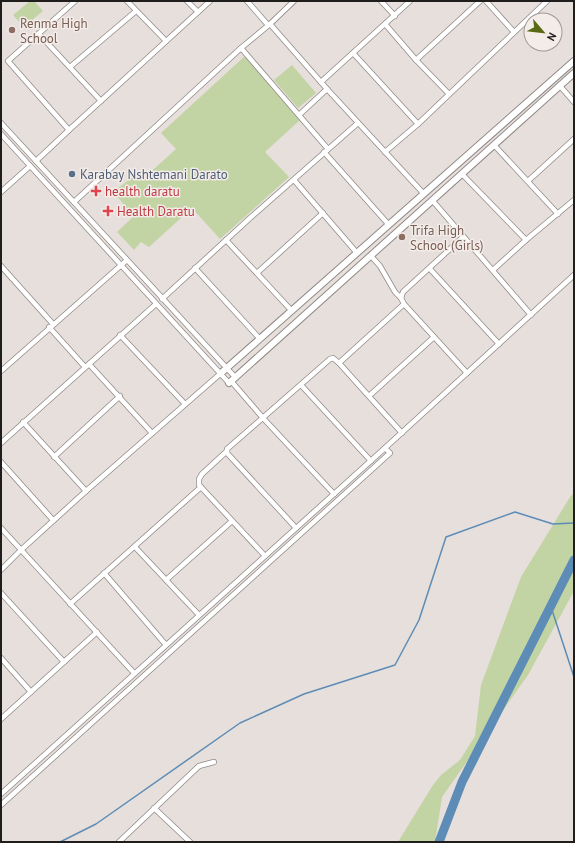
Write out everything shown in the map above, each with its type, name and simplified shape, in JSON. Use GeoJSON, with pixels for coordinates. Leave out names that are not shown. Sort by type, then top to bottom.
{"type":"FeatureCollection","features":[{"type":"Feature","properties":{"kind":"main road"},"geometry":{"type":"LineString","coordinates":[[220,374],[574,61]]}},
{"type":"Feature","properties":{"kind":"main road"},"geometry":{"type":"LineString","coordinates":[[232,380],[574,73]]}},
{"type":"Feature","properties":{"kind":"main road"},"geometry":{"type":"LineString","coordinates":[[358,253],[365,261]]}},
{"type":"Feature","properties":{"kind":"street"},"geometry":{"type":"LineString","coordinates":[[68,130],[8,61],[75,1]]}},
{"type":"Feature","properties":{"kind":"street"},"geometry":{"type":"LineString","coordinates":[[127,1],[166,41]]}},
{"type":"Feature","properties":{"kind":"street"},"geometry":{"type":"LineString","coordinates":[[187,1],[198,12]]}},
{"type":"Feature","properties":{"kind":"street"},"geometry":{"type":"LineString","coordinates":[[36,161],[210,1]]}},
{"type":"Feature","properties":{"kind":"street"},"geometry":{"type":"LineString","coordinates":[[246,1],[424,194]]}},
{"type":"Feature","properties":{"kind":"street"},"geometry":{"type":"LineString","coordinates":[[68,208],[69,201],[74,202],[294,1]]}},
{"type":"Feature","properties":{"kind":"street"},"geometry":{"type":"LineString","coordinates":[[382,1],[395,16]]}},
{"type":"Feature","properties":{"kind":"street"},"geometry":{"type":"LineString","coordinates":[[321,82],[410,1]]}},
{"type":"Feature","properties":{"kind":"street"},"geometry":{"type":"LineString","coordinates":[[416,60],[480,1]]}},
{"type":"Feature","properties":{"kind":"street"},"geometry":{"type":"LineString","coordinates":[[486,1],[514,32]]}},
{"type":"Feature","properties":{"kind":"street"},"geometry":{"type":"LineString","coordinates":[[385,152],[418,124],[545,2]]}},
{"type":"Feature","properties":{"kind":"street"},"geometry":{"type":"LineString","coordinates":[[70,67],[136,11]]}},
{"type":"Feature","properties":{"kind":"street"},"geometry":{"type":"LineString","coordinates":[[385,24],[416,60],[449,94]]}},
{"type":"Feature","properties":{"kind":"street"},"geometry":{"type":"LineString","coordinates":[[39,34],[100,101]]}},
{"type":"Feature","properties":{"kind":"street"},"geometry":{"type":"LineString","coordinates":[[241,48],[328,148]]}},
{"type":"Feature","properties":{"kind":"street"},"geometry":{"type":"LineString","coordinates":[[353,53],[418,124]]}},
{"type":"Feature","properties":{"kind":"street"},"geometry":{"type":"LineString","coordinates":[[560,86],[574,102]]}},
{"type":"Feature","properties":{"kind":"street"},"geometry":{"type":"LineString","coordinates":[[299,115],[327,89]]}},
{"type":"Feature","properties":{"kind":"street"},"geometry":{"type":"LineString","coordinates":[[1,123],[227,368],[232,380],[263,418],[334,494]]}},
{"type":"Feature","properties":{"kind":"street"},"geometry":{"type":"LineString","coordinates":[[162,299],[328,148],[358,123]]}},
{"type":"Feature","properties":{"kind":"street"},"geometry":{"type":"LineString","coordinates":[[1,134],[220,374],[232,380]]}},
{"type":"Feature","properties":{"kind":"street"},"geometry":{"type":"LineString","coordinates":[[528,181],[574,139]]}},
{"type":"Feature","properties":{"kind":"street"},"geometry":{"type":"LineString","coordinates":[[494,145],[558,214]]}},
{"type":"Feature","properties":{"kind":"street"},"geometry":{"type":"LineString","coordinates":[[324,152],[389,224]]}},
{"type":"Feature","properties":{"kind":"street"},"geometry":{"type":"LineString","coordinates":[[1,192],[30,166]]}},
{"type":"Feature","properties":{"kind":"street"},"geometry":{"type":"LineString","coordinates":[[462,174],[526,240]]}},
{"type":"Feature","properties":{"kind":"street"},"geometry":{"type":"LineString","coordinates":[[294,180],[358,253]]}},
{"type":"Feature","properties":{"kind":"street"},"geometry":{"type":"LineString","coordinates":[[432,200],[531,315]]}},
{"type":"Feature","properties":{"kind":"street"},"geometry":{"type":"LineString","coordinates":[[493,270],[574,200]]}},
{"type":"Feature","properties":{"kind":"street"},"geometry":{"type":"LineString","coordinates":[[257,272],[323,213]]}},
{"type":"Feature","properties":{"kind":"street"},"geometry":{"type":"LineString","coordinates":[[401,298],[403,292],[430,269],[463,237]]}},
{"type":"Feature","properties":{"kind":"street"},"geometry":{"type":"LineString","coordinates":[[226,240],[291,310]]}},
{"type":"Feature","properties":{"kind":"street"},"geometry":{"type":"LineString","coordinates":[[371,256],[380,266],[395,292],[404,304],[466,374]]}},
{"type":"Feature","properties":{"kind":"street"},"geometry":{"type":"LineString","coordinates":[[1,371],[51,325],[127,260]]}},
{"type":"Feature","properties":{"kind":"street"},"geometry":{"type":"LineString","coordinates":[[1,266],[87,365],[120,396],[152,432]]}},
{"type":"Feature","properties":{"kind":"street"},"geometry":{"type":"LineString","coordinates":[[195,268],[260,339]]}},
{"type":"Feature","properties":{"kind":"street"},"geometry":{"type":"LineString","coordinates":[[430,269],[499,344]]}},
{"type":"Feature","properties":{"kind":"street"},"geometry":{"type":"LineString","coordinates":[[1,794],[402,433],[574,275]]}},
{"type":"Feature","properties":{"kind":"street"},"geometry":{"type":"LineString","coordinates":[[142,288],[148,283]]}},
{"type":"Feature","properties":{"kind":"street"},"geometry":{"type":"LineString","coordinates":[[1,443],[156,304]]}},
{"type":"Feature","properties":{"kind":"street"},"geometry":{"type":"LineString","coordinates":[[339,363],[404,304]]}},
{"type":"Feature","properties":{"kind":"street"},"geometry":{"type":"LineString","coordinates":[[120,335],[185,404]]}},
{"type":"Feature","properties":{"kind":"street"},"geometry":{"type":"LineString","coordinates":[[369,396],[434,337]]}},
{"type":"Feature","properties":{"kind":"street"},"geometry":{"type":"LineString","coordinates":[[265,556],[201,487],[199,482],[200,477],[226,451],[330,359],[333,358],[402,433]]}},
{"type":"Feature","properties":{"kind":"street"},"geometry":{"type":"LineString","coordinates":[[1,570],[86,491],[220,374]]}},
{"type":"Feature","properties":{"kind":"street"},"geometry":{"type":"LineString","coordinates":[[301,385],[371,461]]}},
{"type":"Feature","properties":{"kind":"street"},"geometry":{"type":"LineString","coordinates":[[54,457],[120,396]]}},
{"type":"Feature","properties":{"kind":"street"},"geometry":{"type":"LineString","coordinates":[[23,422],[86,491]]}},
{"type":"Feature","properties":{"kind":"street"},"geometry":{"type":"LineString","coordinates":[[1,805],[390,454],[385,448]]}},
{"type":"Feature","properties":{"kind":"street"},"geometry":{"type":"LineString","coordinates":[[226,451],[296,528]]}},
{"type":"Feature","properties":{"kind":"street"},"geometry":{"type":"LineString","coordinates":[[1,462],[54,520]]}},
{"type":"Feature","properties":{"kind":"street"},"geometry":{"type":"LineString","coordinates":[[70,604],[201,487]]}},
{"type":"Feature","properties":{"kind":"street"},"geometry":{"type":"LineString","coordinates":[[166,580],[232,520]]}},
{"type":"Feature","properties":{"kind":"street"},"geometry":{"type":"LineString","coordinates":[[1,528],[134,673]]}},
{"type":"Feature","properties":{"kind":"street"},"geometry":{"type":"LineString","coordinates":[[135,547],[199,615]]}},
{"type":"Feature","properties":{"kind":"street"},"geometry":{"type":"LineString","coordinates":[[104,574],[166,645]]}},
{"type":"Feature","properties":{"kind":"street"},"geometry":{"type":"LineString","coordinates":[[1,593],[64,662]]}},
{"type":"Feature","properties":{"kind":"street"},"geometry":{"type":"LineString","coordinates":[[1,718],[97,632]]}},
{"type":"Feature","properties":{"kind":"street"},"geometry":{"type":"LineString","coordinates":[[180,632],[186,639]]}},
{"type":"Feature","properties":{"kind":"street"},"geometry":{"type":"LineString","coordinates":[[1,658],[31,692]]}},
{"type":"Feature","properties":{"kind":"street"},"geometry":{"type":"LineString","coordinates":[[119,842],[199,766],[214,762]]}},
{"type":"Feature","properties":{"kind":"street"},"geometry":{"type":"LineString","coordinates":[[154,808],[190,842]]}},
{"type":"Feature","properties":{"kind":"green space"},"geometry":{"type":"Polygon","coordinates":[[[30,1],[34,1],[43,11],[24,27],[13,15],[30,1]]]}},
{"type":"Feature","properties":{"kind":"green space"},"geometry":{"type":"Polygon","coordinates":[[[246,55],[300,120],[265,152],[289,177],[220,239],[192,208],[149,247],[141,242],[134,250],[117,232],[134,216],[113,192],[138,173],[143,179],[176,149],[161,133],[246,55]]]}},
{"type":"Feature","properties":{"kind":"green space"},"geometry":{"type":"Polygon","coordinates":[[[292,65],[316,93],[298,108],[274,80],[292,65]]]}},
{"type":"Feature","properties":{"kind":"green space"},"geometry":{"type":"Polygon","coordinates":[[[574,493],[574,591],[528,675],[442,797],[435,842],[398,842],[433,785],[441,775],[460,760],[475,736],[481,685],[521,577],[570,497],[574,493]]]}},
{"type":"Feature","properties":{"kind":"waterway"},"geometry":{"type":"LineString","coordinates":[[60,842],[96,824],[240,723],[304,694],[395,665],[419,620],[446,537],[515,512],[553,524],[574,523]]}},
{"type":"Feature","properties":{"kind":"waterway"},"geometry":{"type":"LineString","coordinates":[[439,842],[462,782],[574,560]]}},
{"type":"Feature","properties":{"kind":"waterway"},"geometry":{"type":"LineString","coordinates":[[551,607],[574,677]]}},
{"type":"Feature","properties":{"kind":"place","name":"Renma High School"},"geometry":{"type":"Point","coordinates":[12,30]}},
{"type":"Feature","properties":{"kind":"place","name":"Karabay Nshtemani Darato"},"geometry":{"type":"Point","coordinates":[72,174]}},
{"type":"Feature","properties":{"kind":"place","name":"health daratu"},"geometry":{"type":"Point","coordinates":[96,191]}},
{"type":"Feature","properties":{"kind":"place","name":"Health Daratu"},"geometry":{"type":"Point","coordinates":[108,211]}},
{"type":"Feature","properties":{"kind":"place","name":"Trifa High School (Girls)"},"geometry":{"type":"Point","coordinates":[402,237]}}]}
